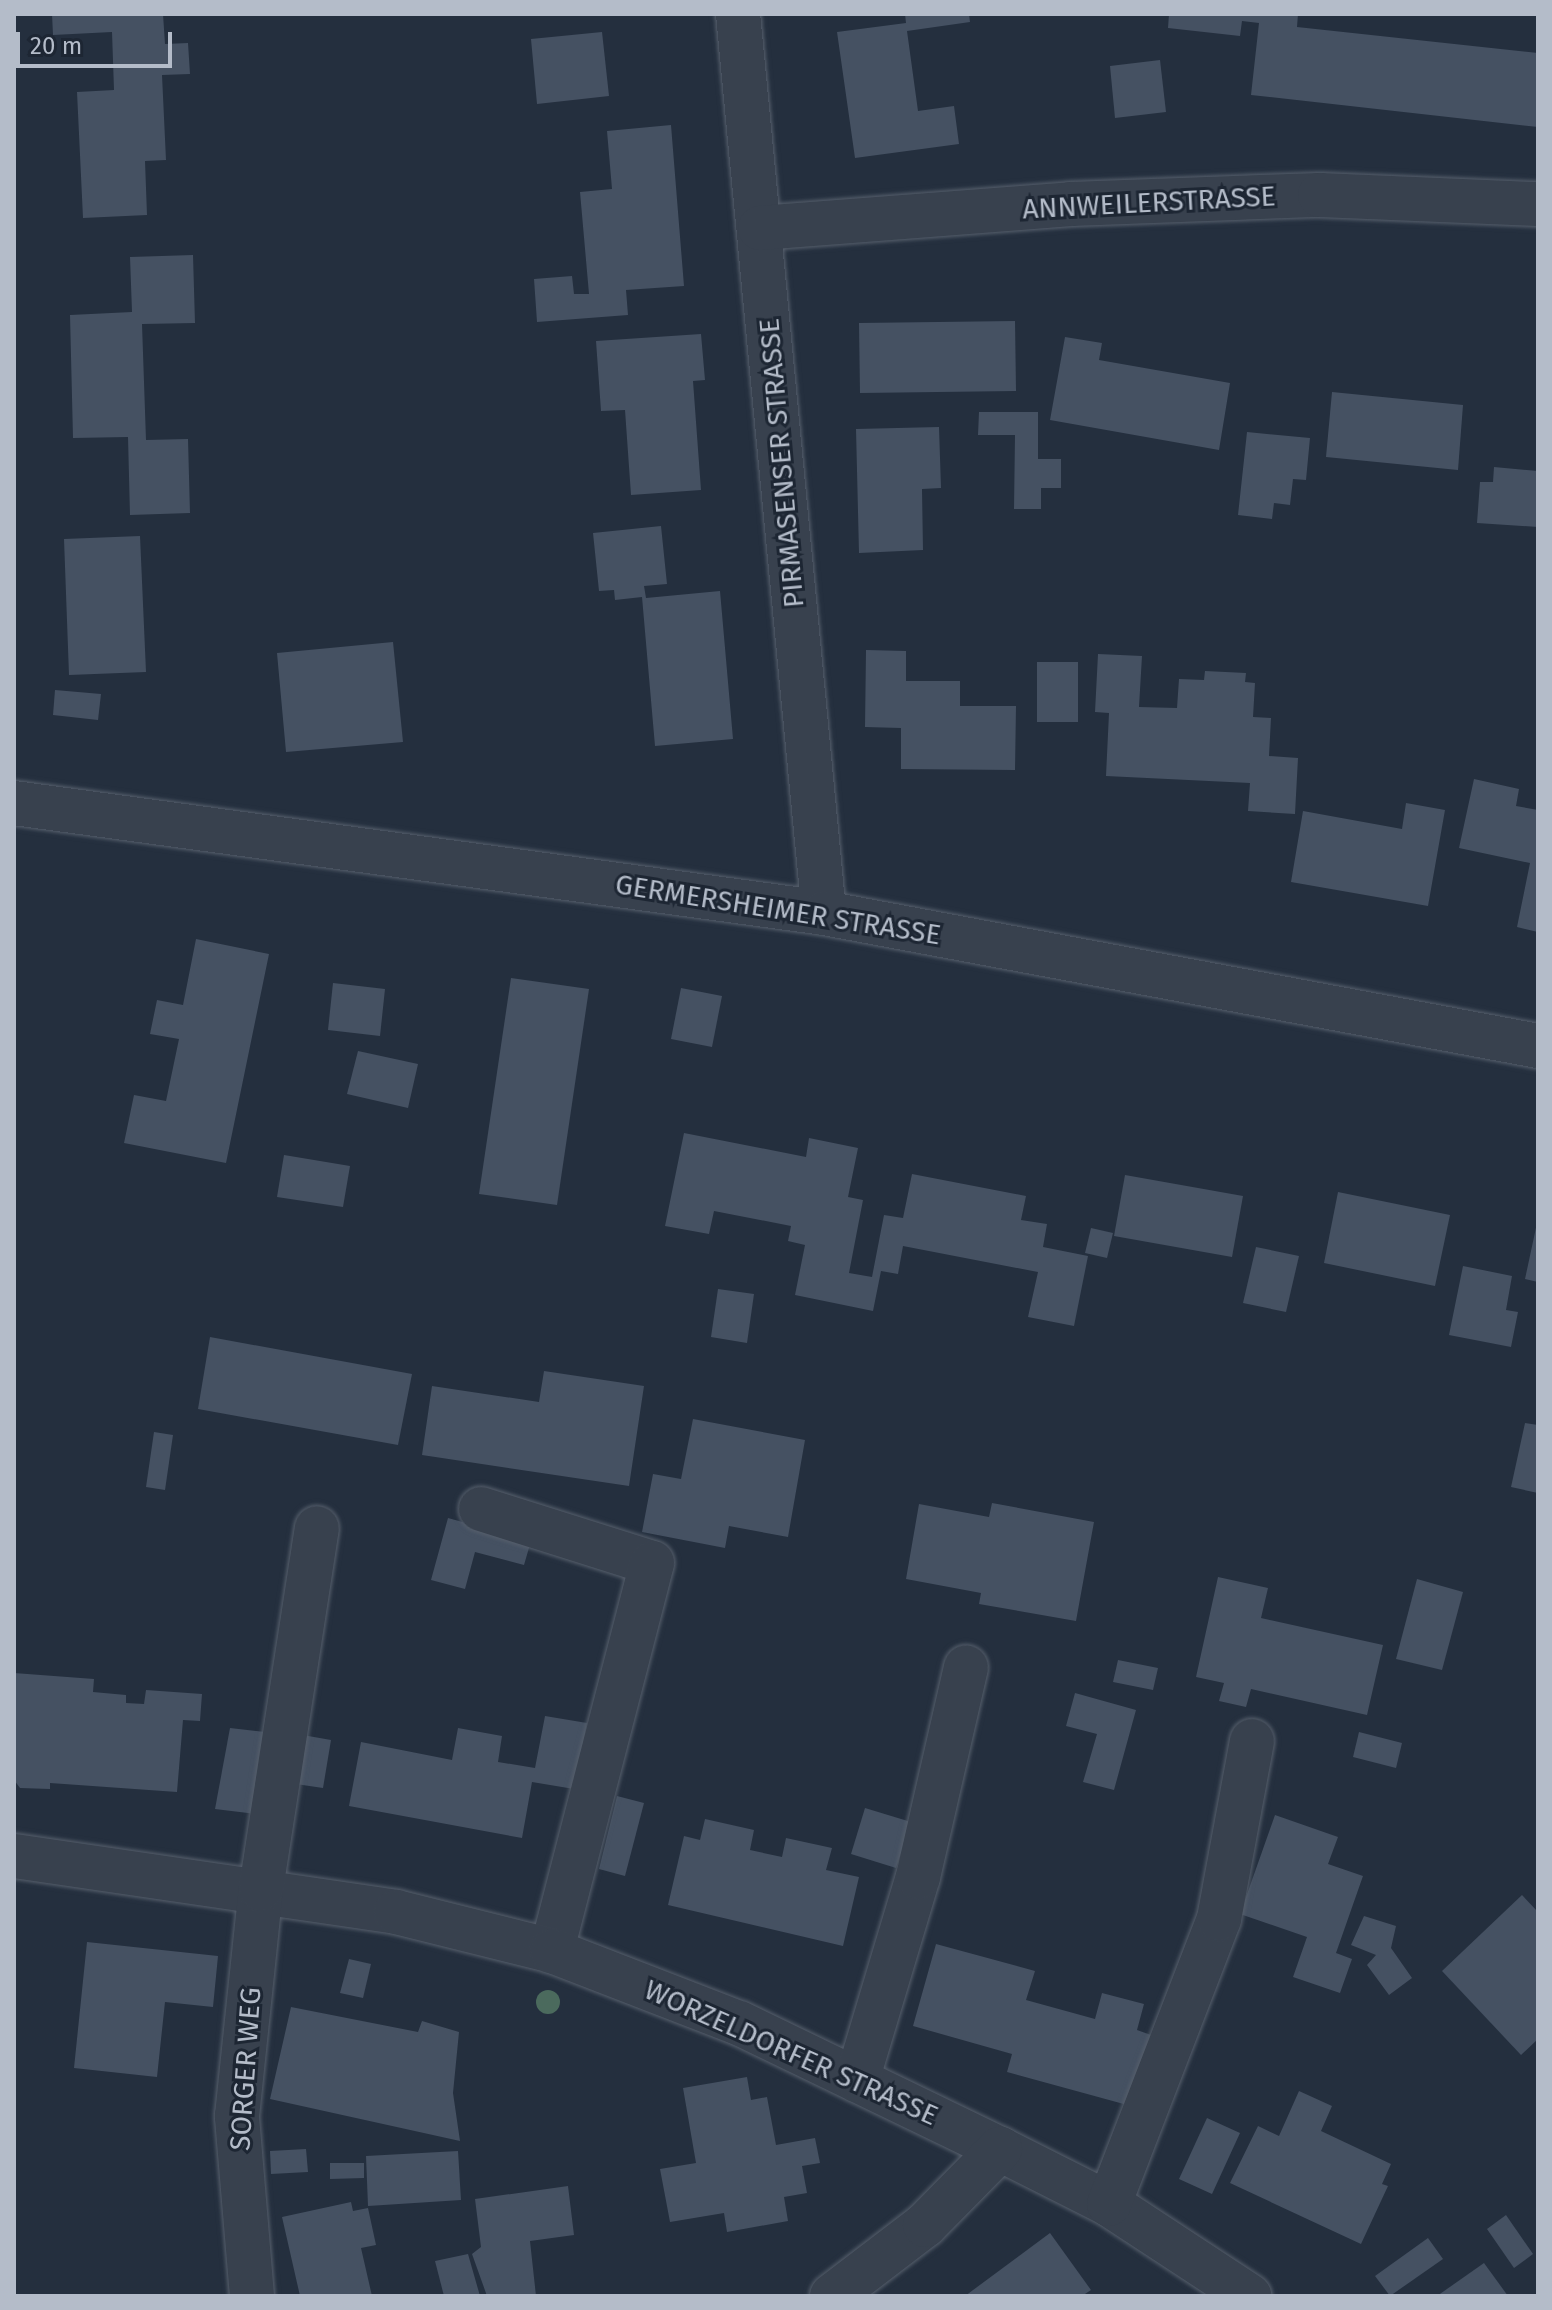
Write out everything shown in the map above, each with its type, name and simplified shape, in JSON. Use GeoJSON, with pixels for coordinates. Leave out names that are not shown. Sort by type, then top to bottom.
{"type":"FeatureCollection","features":[{"type":"Feature","properties":{"kind":"street","name":"PIRMASENSER STRASSE"},"geometry":{"type":"LineString","coordinates":[[738,14],[824,913]]}},
{"type":"Feature","properties":{"kind":"street","name":"ANNWEILERSTRASSE"},"geometry":{"type":"LineString","coordinates":[[760,228],[1071,204],[1320,195],[1538,204]]}},
{"type":"Feature","properties":{"kind":"street","name":"GERMERSHEIMER STRASSE"},"geometry":{"type":"LineString","coordinates":[[14,803],[824,913],[1538,1046]]}},
{"type":"Feature","properties":{"kind":"street"},"geometry":{"type":"LineString","coordinates":[[481,1509],[652,1563],[552,1951]]}},
{"type":"Feature","properties":{"kind":"street","name":"SORGER WEG"},"geometry":{"type":"LineString","coordinates":[[252,2296],[237,2116],[261,1889],[317,1528]]}},
{"type":"Feature","properties":{"kind":"street"},"geometry":{"type":"LineString","coordinates":[[857,2080],[918,1877],[966,1667]]}},
{"type":"Feature","properties":{"kind":"street"},"geometry":{"type":"LineString","coordinates":[[1109,2204],[1219,1919],[1252,1741]]}},
{"type":"Feature","properties":{"kind":"street","name":"WORZELDORFER STRASSE"},"geometry":{"type":"LineString","coordinates":[[14,1856],[261,1889],[396,1912],[552,1951],[739,2023],[1000,2149],[1109,2204],[1249,2296]]}},
{"type":"Feature","properties":{"kind":"street"},"geometry":{"type":"LineString","coordinates":[[832,2296],[925,2225],[1000,2149]]}},
{"type":"Feature","properties":{"kind":"building"},"geometry":{"type":"Polygon","coordinates":[[[52,14],[163,14],[165,44],[188,43],[190,74],[162,75],[166,160],[145,161],[147,215],[83,218],[77,92],[114,90],[112,32],[53,35],[52,14]]]}},
{"type":"Feature","properties":{"kind":"building"},"geometry":{"type":"Polygon","coordinates":[[[905,14],[969,14],[970,22],[907,31],[918,111],[954,106],[959,144],[855,158],[837,32],[906,23],[905,14]]]}},
{"type":"Feature","properties":{"kind":"building"},"geometry":{"type":"Polygon","coordinates":[[[1169,14],[1298,14],[1297,27],[1538,53],[1538,127],[1251,95],[1259,23],[1242,21],[1240,36],[1168,28],[1169,14]]]}},
{"type":"Feature","properties":{"kind":"building"},"geometry":{"type":"Polygon","coordinates":[[[602,32],[609,96],[537,104],[531,39],[602,32]]]}},
{"type":"Feature","properties":{"kind":"building"},"geometry":{"type":"Polygon","coordinates":[[[1160,60],[1166,112],[1115,118],[1110,66],[1160,60]]]}},
{"type":"Feature","properties":{"kind":"building"},"geometry":{"type":"Polygon","coordinates":[[[671,125],[684,286],[626,290],[628,315],[537,322],[534,279],[572,276],[574,294],[589,294],[580,192],[612,189],[607,131],[671,125]]]}},
{"type":"Feature","properties":{"kind":"building"},"geometry":{"type":"Polygon","coordinates":[[[193,255],[195,323],[142,324],[146,440],[188,439],[190,513],[130,515],[128,437],[73,438],[70,315],[132,312],[130,257],[193,255]]]}},
{"type":"Feature","properties":{"kind":"building"},"geometry":{"type":"Polygon","coordinates":[[[1015,321],[1016,391],[860,393],[859,323],[1015,321]]]}},
{"type":"Feature","properties":{"kind":"building"},"geometry":{"type":"Polygon","coordinates":[[[701,334],[705,380],[693,381],[701,490],[631,495],[625,410],[601,411],[596,341],[701,334]]]}},
{"type":"Feature","properties":{"kind":"building"},"geometry":{"type":"Polygon","coordinates":[[[1065,337],[1102,343],[1099,360],[1230,383],[1219,450],[1050,420],[1065,337]]]}},
{"type":"Feature","properties":{"kind":"building"},"geometry":{"type":"Polygon","coordinates":[[[1332,392],[1463,405],[1458,470],[1326,457],[1332,392]]]}},
{"type":"Feature","properties":{"kind":"building"},"geometry":{"type":"Polygon","coordinates":[[[979,412],[1038,412],[1038,459],[1061,459],[1061,488],[1041,488],[1041,509],[1014,509],[1015,435],[978,435],[979,412]]]}},
{"type":"Feature","properties":{"kind":"building"},"geometry":{"type":"Polygon","coordinates":[[[939,427],[941,488],[922,489],[923,550],[859,553],[856,429],[939,427]]]}},
{"type":"Feature","properties":{"kind":"building"},"geometry":{"type":"Polygon","coordinates":[[[1247,432],[1310,438],[1306,480],[1293,479],[1290,505],[1274,503],[1272,519],[1238,515],[1247,432]]]}},
{"type":"Feature","properties":{"kind":"building"},"geometry":{"type":"Polygon","coordinates":[[[1494,467],[1538,471],[1538,527],[1477,523],[1480,482],[1493,482],[1494,467]]]}},
{"type":"Feature","properties":{"kind":"building"},"geometry":{"type":"Polygon","coordinates":[[[661,526],[667,584],[644,586],[646,598],[720,591],[733,739],[655,746],[642,597],[615,600],[614,590],[599,591],[593,533],[661,526]]]}},
{"type":"Feature","properties":{"kind":"building"},"geometry":{"type":"Polygon","coordinates":[[[140,536],[146,672],[69,675],[64,539],[140,536]]]}},
{"type":"Feature","properties":{"kind":"building"},"geometry":{"type":"Polygon","coordinates":[[[393,642],[403,742],[286,752],[277,653],[393,642]]]}},
{"type":"Feature","properties":{"kind":"building"},"geometry":{"type":"Polygon","coordinates":[[[866,650],[906,651],[906,681],[960,681],[960,706],[1016,706],[1015,770],[901,769],[901,728],[865,727],[866,650]]]}},
{"type":"Feature","properties":{"kind":"building"},"geometry":{"type":"Polygon","coordinates":[[[1098,654],[1142,656],[1139,707],[1177,708],[1179,679],[1204,680],[1205,671],[1246,673],[1245,682],[1255,683],[1253,717],[1271,718],[1269,756],[1298,758],[1295,814],[1248,811],[1250,783],[1106,776],[1109,713],[1095,712],[1098,654]]]}},
{"type":"Feature","properties":{"kind":"building"},"geometry":{"type":"Polygon","coordinates":[[[1037,662],[1078,662],[1078,722],[1037,722],[1037,662]]]}},
{"type":"Feature","properties":{"kind":"building"},"geometry":{"type":"Polygon","coordinates":[[[55,690],[101,694],[98,720],[53,715],[55,690]]]}},
{"type":"Feature","properties":{"kind":"building"},"geometry":{"type":"Polygon","coordinates":[[[1474,779],[1519,789],[1516,806],[1538,810],[1538,932],[1517,927],[1530,863],[1459,848],[1474,779]]]}},
{"type":"Feature","properties":{"kind":"building"},"geometry":{"type":"Polygon","coordinates":[[[1406,803],[1445,810],[1428,906],[1291,882],[1303,811],[1402,829],[1406,803]]]}},
{"type":"Feature","properties":{"kind":"building"},"geometry":{"type":"Polygon","coordinates":[[[196,939],[269,954],[226,1163],[124,1143],[134,1095],[166,1101],[179,1039],[150,1034],[157,1000],[183,1005],[196,939]]]}},
{"type":"Feature","properties":{"kind":"building"},"geometry":{"type":"Polygon","coordinates":[[[511,978],[589,989],[557,1205],[479,1194],[511,978]]]}},
{"type":"Feature","properties":{"kind":"building"},"geometry":{"type":"Polygon","coordinates":[[[333,983],[385,989],[380,1036],[328,1030],[333,983]]]}},
{"type":"Feature","properties":{"kind":"building"},"geometry":{"type":"Polygon","coordinates":[[[681,988],[722,996],[712,1047],[671,1039],[681,988]]]}},
{"type":"Feature","properties":{"kind":"building"},"geometry":{"type":"Polygon","coordinates":[[[358,1051],[418,1064],[408,1108],[347,1094],[358,1051]]]}},
{"type":"Feature","properties":{"kind":"building"},"geometry":{"type":"Polygon","coordinates":[[[684,1133],[806,1157],[809,1138],[858,1148],[848,1197],[863,1200],[849,1273],[872,1277],[884,1215],[903,1218],[912,1174],[1026,1196],[1021,1220],[1047,1224],[1043,1247],[1088,1256],[1074,1326],[1028,1317],[1038,1272],[903,1246],[898,1274],[881,1271],[873,1311],[795,1295],[805,1245],[788,1241],[791,1226],[714,1211],[709,1234],[665,1226],[684,1133]]]}},
{"type":"Feature","properties":{"kind":"building"},"geometry":{"type":"Polygon","coordinates":[[[284,1155],[350,1166],[343,1207],[277,1197],[284,1155]]]}},
{"type":"Feature","properties":{"kind":"building"},"geometry":{"type":"Polygon","coordinates":[[[1125,1175],[1243,1196],[1232,1257],[1114,1236],[1125,1175]]]}},
{"type":"Feature","properties":{"kind":"building"},"geometry":{"type":"Polygon","coordinates":[[[1338,1192],[1450,1215],[1435,1286],[1324,1263],[1338,1192]]]}},
{"type":"Feature","properties":{"kind":"building"},"geometry":{"type":"Polygon","coordinates":[[[1538,1223],[1538,1282],[1525,1279],[1538,1223]]]}},
{"type":"Feature","properties":{"kind":"building"},"geometry":{"type":"Polygon","coordinates":[[[1091,1228],[1113,1233],[1107,1258],[1085,1253],[1091,1228]]]}},
{"type":"Feature","properties":{"kind":"building"},"geometry":{"type":"Polygon","coordinates":[[[1256,1247],[1299,1256],[1286,1312],[1243,1303],[1256,1247]]]}},
{"type":"Feature","properties":{"kind":"building"},"geometry":{"type":"Polygon","coordinates":[[[1463,1266],[1512,1276],[1506,1310],[1518,1312],[1511,1347],[1449,1335],[1463,1266]]]}},
{"type":"Feature","properties":{"kind":"building"},"geometry":{"type":"Polygon","coordinates":[[[718,1289],[754,1294],[747,1343],[711,1337],[718,1289]]]}},
{"type":"Feature","properties":{"kind":"building"},"geometry":{"type":"Polygon","coordinates":[[[210,1337],[412,1374],[398,1445],[198,1409],[210,1337]]]}},
{"type":"Feature","properties":{"kind":"building"},"geometry":{"type":"Polygon","coordinates":[[[544,1371],[644,1386],[629,1486],[422,1455],[432,1386],[539,1402],[544,1371]]]}},
{"type":"Feature","properties":{"kind":"building"},"geometry":{"type":"Polygon","coordinates":[[[693,1419],[805,1440],[788,1537],[729,1526],[725,1548],[642,1532],[653,1474],[681,1479],[693,1419]]]}},
{"type":"Feature","properties":{"kind":"building"},"geometry":{"type":"Polygon","coordinates":[[[1525,1423],[1538,1425],[1538,1493],[1511,1487],[1525,1423]]]}},
{"type":"Feature","properties":{"kind":"building"},"geometry":{"type":"Polygon","coordinates":[[[154,1432],[173,1435],[165,1490],[146,1487],[154,1432]]]}},
{"type":"Feature","properties":{"kind":"building"},"geometry":{"type":"Polygon","coordinates":[[[992,1503],[1094,1522],[1076,1621],[979,1604],[981,1593],[906,1579],[919,1504],[989,1517],[992,1503]]]}},
{"type":"Feature","properties":{"kind":"building"},"geometry":{"type":"Polygon","coordinates":[[[448,1518],[531,1541],[524,1565],[475,1552],[465,1589],[431,1580],[448,1518]]]}},
{"type":"Feature","properties":{"kind":"building"},"geometry":{"type":"Polygon","coordinates":[[[1218,1577],[1268,1588],[1261,1618],[1383,1645],[1367,1715],[1251,1689],[1246,1707],[1219,1701],[1224,1683],[1196,1677],[1218,1577]]]}},
{"type":"Feature","properties":{"kind":"building"},"geometry":{"type":"Polygon","coordinates":[[[1417,1579],[1463,1592],[1442,1670],[1396,1659],[1417,1579]]]}},
{"type":"Feature","properties":{"kind":"building"},"geometry":{"type":"Polygon","coordinates":[[[1118,1660],[1158,1668],[1153,1690],[1113,1682],[1118,1660]]]}},
{"type":"Feature","properties":{"kind":"building"},"geometry":{"type":"Polygon","coordinates":[[[14,1673],[94,1679],[93,1692],[126,1695],[126,1703],[144,1704],[146,1690],[202,1694],[200,1721],[183,1720],[177,1792],[50,1783],[50,1789],[20,1788],[14,1780],[14,1673]]]}},
{"type":"Feature","properties":{"kind":"building"},"geometry":{"type":"Polygon","coordinates":[[[1075,1693],[1136,1710],[1114,1790],[1083,1782],[1097,1734],[1066,1726],[1075,1693]]]}},
{"type":"Feature","properties":{"kind":"building"},"geometry":{"type":"Polygon","coordinates":[[[545,1716],[587,1723],[574,1789],[532,1782],[522,1838],[349,1806],[361,1742],[452,1760],[458,1728],[502,1736],[498,1762],[535,1768],[545,1716]]]}},
{"type":"Feature","properties":{"kind":"building"},"geometry":{"type":"Polygon","coordinates":[[[230,1728],[265,1732],[256,1814],[215,1809],[230,1728]]]}},
{"type":"Feature","properties":{"kind":"building"},"geometry":{"type":"Polygon","coordinates":[[[1359,1732],[1402,1743],[1396,1768],[1353,1757],[1359,1732]]]}},
{"type":"Feature","properties":{"kind":"building"},"geometry":{"type":"Polygon","coordinates":[[[297,1734],[331,1740],[323,1788],[289,1783],[297,1734]]]}},
{"type":"Feature","properties":{"kind":"building"},"geometry":{"type":"Polygon","coordinates":[[[617,1796],[644,1803],[625,1876],[599,1869],[617,1796]]]}},
{"type":"Feature","properties":{"kind":"building"},"geometry":{"type":"Polygon","coordinates":[[[865,1808],[911,1822],[896,1868],[851,1854],[865,1808]]]}},
{"type":"Feature","properties":{"kind":"building"},"geometry":{"type":"Polygon","coordinates":[[[1275,1815],[1338,1837],[1328,1864],[1363,1876],[1336,1953],[1352,1959],[1340,1993],[1293,1977],[1307,1937],[1240,1914],[1275,1815]]]}},
{"type":"Feature","properties":{"kind":"building"},"geometry":{"type":"Polygon","coordinates":[[[705,1819],[754,1830],[750,1850],[782,1857],[786,1838],[832,1848],[826,1870],[859,1877],[843,1946],[668,1905],[684,1836],[700,1840],[705,1819]]]}},
{"type":"Feature","properties":{"kind":"building"},"geometry":{"type":"Polygon","coordinates":[[[1522,1895],[1538,1912],[1538,2039],[1521,2055],[1442,1971],[1522,1895]]]}},
{"type":"Feature","properties":{"kind":"building"},"geometry":{"type":"Polygon","coordinates":[[[1364,1916],[1396,1926],[1391,1948],[1412,1978],[1389,1995],[1367,1965],[1376,1955],[1351,1945],[1364,1916]]]}},
{"type":"Feature","properties":{"kind":"building"},"geometry":{"type":"Polygon","coordinates":[[[87,1942],[218,1956],[213,2007],[165,2002],[157,2077],[74,2068],[87,1942]]]}},
{"type":"Feature","properties":{"kind":"building"},"geometry":{"type":"Polygon","coordinates":[[[936,1944],[1035,1971],[1026,2000],[1095,2019],[1102,1993],[1144,2004],[1137,2030],[1151,2035],[1131,2106],[1007,2072],[1012,2054],[913,2026],[936,1944]]]}},
{"type":"Feature","properties":{"kind":"building"},"geometry":{"type":"Polygon","coordinates":[[[349,1959],[371,1964],[363,1998],[340,1993],[349,1959]]]}},
{"type":"Feature","properties":{"kind":"building"},"geometry":{"type":"Polygon","coordinates":[[[291,2007],[418,2032],[422,2021],[459,2032],[453,2093],[460,2141],[270,2099],[291,2007]]]}},
{"type":"Feature","properties":{"kind":"building"},"geometry":{"type":"Polygon","coordinates":[[[747,2077],[751,2100],[767,2097],[776,2145],[815,2138],[820,2163],[802,2166],[807,2193],[784,2197],[788,2221],[727,2232],[724,2213],[670,2222],[660,2169],[696,2163],[683,2088],[747,2077]]]}},
{"type":"Feature","properties":{"kind":"building"},"geometry":{"type":"Polygon","coordinates":[[[1299,2091],[1332,2106],[1321,2131],[1391,2164],[1382,2184],[1388,2186],[1361,2244],[1230,2183],[1258,2126],[1279,2136],[1299,2091]]]}},
{"type":"Feature","properties":{"kind":"building"},"geometry":{"type":"Polygon","coordinates":[[[1207,2118],[1240,2133],[1212,2194],[1179,2179],[1207,2118]]]}},
{"type":"Feature","properties":{"kind":"building"},"geometry":{"type":"Polygon","coordinates":[[[306,2149],[308,2172],[271,2174],[270,2151],[306,2149]]]}},
{"type":"Feature","properties":{"kind":"building"},"geometry":{"type":"Polygon","coordinates":[[[458,2151],[461,2200],[368,2206],[366,2156],[458,2151]]]}},
{"type":"Feature","properties":{"kind":"building"},"geometry":{"type":"Polygon","coordinates":[[[330,2163],[364,2163],[364,2178],[330,2179],[330,2163]]]}},
{"type":"Feature","properties":{"kind":"building"},"geometry":{"type":"Polygon","coordinates":[[[568,2186],[574,2235],[530,2241],[536,2296],[487,2296],[472,2254],[481,2247],[475,2199],[568,2186]]]}},
{"type":"Feature","properties":{"kind":"building"},"geometry":{"type":"Polygon","coordinates":[[[351,2202],[353,2211],[368,2208],[376,2245],[361,2248],[372,2296],[300,2296],[282,2217],[351,2202]]]}},
{"type":"Feature","properties":{"kind":"building"},"geometry":{"type":"Polygon","coordinates":[[[1506,2215],[1533,2254],[1514,2268],[1487,2229],[1506,2215]]]}},
{"type":"Feature","properties":{"kind":"building"},"geometry":{"type":"Polygon","coordinates":[[[1050,2233],[1091,2290],[1082,2296],[965,2296],[1050,2233]]]}},
{"type":"Feature","properties":{"kind":"building"},"geometry":{"type":"Polygon","coordinates":[[[1428,2238],[1443,2259],[1390,2296],[1375,2276],[1428,2238]]]}},
{"type":"Feature","properties":{"kind":"building"},"geometry":{"type":"Polygon","coordinates":[[[468,2254],[480,2296],[444,2296],[435,2261],[468,2254]]]}},
{"type":"Feature","properties":{"kind":"building"},"geometry":{"type":"Polygon","coordinates":[[[1484,2263],[1508,2296],[1437,2296],[1484,2263]]]}}]}
